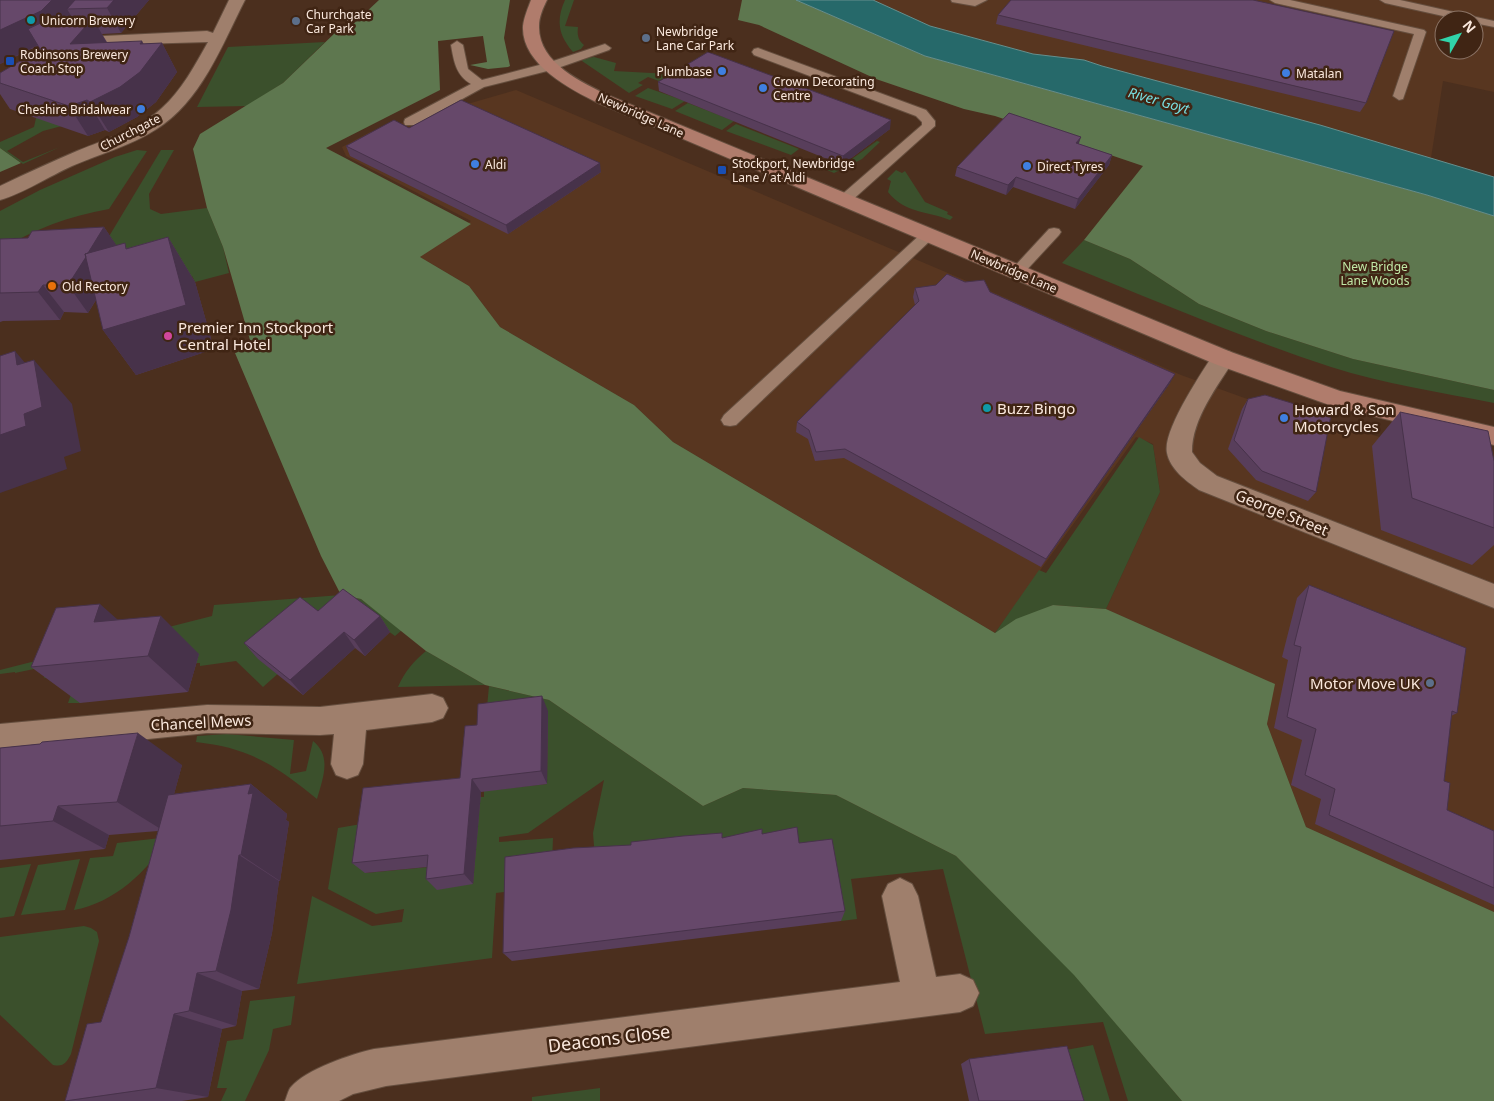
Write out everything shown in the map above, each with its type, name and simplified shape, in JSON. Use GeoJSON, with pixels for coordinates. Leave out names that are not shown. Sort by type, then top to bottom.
{"type":"FeatureCollection","features":[{"type":"Feature","properties":{"kind":"street","name":"Churchgate"},"geometry":{"type":"LineString","coordinates":[[0,194],[58,166],[130,135],[162,117],[188,88],[237,0]]}},
{"type":"Feature","properties":{"kind":"street","name":"Newbridge Lane"},"geometry":{"type":"LineString","coordinates":[[539,0],[533,16],[532,30],[534,43],[551,66],[574,84],[590,93],[1223,358],[1336,398],[1413,418],[1486,442]]}},
{"type":"Feature","properties":{"kind":"street"},"geometry":{"type":"LineString","coordinates":[[75,27],[59,43],[207,36],[216,39]]}},
{"type":"Feature","properties":{"kind":"street","name":"George Street"},"geometry":{"type":"LineString","coordinates":[[1223,358],[1210,377],[1179,438],[1180,452],[1190,470],[1208,482],[1494,596]]}},
{"type":"Feature","properties":{"kind":"street","name":"Chancel Mews"},"geometry":{"type":"LineString","coordinates":[[0,739],[208,719],[308,722],[432,708]]}},
{"type":"Feature","properties":{"kind":"street"},"geometry":{"type":"LineString","coordinates":[[347,764],[352,717]]}},
{"type":"Feature","properties":{"kind":"street"},"geometry":{"type":"LineString","coordinates":[[900,896],[922,998]]}},
{"type":"Feature","properties":{"kind":"street","name":"Deacons Close"},"geometry":{"type":"LineString","coordinates":[[305,1101],[339,1078],[357,1071],[386,1066],[960,993]]}},
{"type":"Feature","properties":{"kind":"lane"},"geometry":{"type":"LineString","coordinates":[[956,0],[975,4],[982,0]]}},
{"type":"Feature","properties":{"kind":"lane"},"geometry":{"type":"LineString","coordinates":[[1275,0],[1420,32],[1399,96]]}},
{"type":"Feature","properties":{"kind":"lane"},"geometry":{"type":"LineString","coordinates":[[1385,0],[1494,24]]}},
{"type":"Feature","properties":{"kind":"lane"},"geometry":{"type":"LineString","coordinates":[[458,45],[462,71],[468,78],[480,84]]}},
{"type":"Feature","properties":{"kind":"lane"},"geometry":{"type":"LineString","coordinates":[[410,122],[480,84],[551,66],[605,48]]}},
{"type":"Feature","properties":{"kind":"lane"},"geometry":{"type":"LineString","coordinates":[[758,52],[921,113],[927,117],[929,121],[928,126],[844,200]]}},
{"type":"Feature","properties":{"kind":"lane"},"geometry":{"type":"LineString","coordinates":[[1018,272],[1054,232]]}},
{"type":"Feature","properties":{"kind":"lane"},"geometry":{"type":"LineString","coordinates":[[730,420],[928,235]]}},
{"type":"Feature","properties":{"kind":"shaded area"},"geometry":{"type":"Polygon","coordinates":[[[873,0],[1494,0],[1494,92],[1443,81],[1431,158],[1320,125],[1084,60],[1033,54],[930,26],[873,0]]]}},
{"type":"Feature","properties":{"kind":"shaded area"},"geometry":{"type":"Polygon","coordinates":[[[516,90],[981,287],[1181,375],[1250,400],[1494,468],[1494,912],[1306,827],[1267,724],[1274,684],[1106,609],[1160,492],[1153,444],[1136,437],[995,633],[673,442],[634,405],[500,327],[469,286],[420,257],[471,221],[346,156],[342,147],[370,132],[516,90]]]}},
{"type":"Feature","properties":{"kind":"green space"},"geometry":{"type":"Polygon","coordinates":[[[379,0],[510,0],[504,38],[510,66],[488,69],[470,65],[487,62],[483,36],[438,41],[440,90],[326,148],[471,224],[420,257],[469,286],[500,327],[634,405],[673,442],[995,633],[1016,619],[1053,605],[1106,609],[1275,684],[1267,724],[1306,827],[1494,912],[1494,1101],[1182,1101],[1074,975],[956,856],[836,795],[743,788],[703,806],[549,700],[485,685],[426,651],[361,599],[341,595],[321,556],[235,353],[252,347],[223,247],[207,208],[193,149],[200,134],[283,83],[338,30],[348,29],[379,0]]]}},
{"type":"Feature","properties":{"kind":"green space"},"geometry":{"type":"Polygon","coordinates":[[[565,0],[574,0],[565,26],[578,27],[578,37],[584,45],[581,49],[573,52],[564,40],[560,27],[560,14],[565,0]]]}},
{"type":"Feature","properties":{"kind":"green space","name":"New Bridge Lane Woods"},"geometry":{"type":"Polygon","coordinates":[[[742,0],[796,0],[925,56],[1427,195],[1494,216],[1494,390],[1353,359],[1266,331],[1199,304],[1130,259],[1084,240],[1143,166],[995,116],[964,109],[876,79],[759,25],[738,20],[742,0]]]}},
{"type":"Feature","properties":{"kind":"green space"},"geometry":{"type":"Polygon","coordinates":[[[325,42],[283,83],[247,106],[197,107],[228,47],[325,42]]]}},
{"type":"Feature","properties":{"kind":"green space"},"geometry":{"type":"Polygon","coordinates":[[[594,57],[616,63],[614,71],[670,74],[659,81],[648,77],[638,83],[643,85],[629,93],[582,61],[583,59],[594,57]]]}},
{"type":"Feature","properties":{"kind":"green space"},"geometry":{"type":"Polygon","coordinates":[[[648,88],[685,101],[672,109],[635,96],[648,88]]]}},
{"type":"Feature","properties":{"kind":"green space"},"geometry":{"type":"Polygon","coordinates":[[[688,103],[734,121],[722,130],[675,111],[688,103]]]}},
{"type":"Feature","properties":{"kind":"green space"},"geometry":{"type":"Polygon","coordinates":[[[36,118],[92,118],[43,131],[7,151],[23,162],[60,147],[23,164],[0,148],[0,142],[34,127],[36,118]]]}},
{"type":"Feature","properties":{"kind":"green space"},"geometry":{"type":"Polygon","coordinates":[[[736,124],[799,149],[791,155],[726,131],[736,124]]]}},
{"type":"Feature","properties":{"kind":"green space"},"geometry":{"type":"Polygon","coordinates":[[[877,141],[880,142],[862,159],[834,173],[820,167],[829,161],[842,166],[877,141]]]}},
{"type":"Feature","properties":{"kind":"green space"},"geometry":{"type":"Polygon","coordinates":[[[0,148],[21,163],[0,172],[0,148]]]}},
{"type":"Feature","properties":{"kind":"green space"},"geometry":{"type":"Polygon","coordinates":[[[137,150],[147,151],[109,209],[80,215],[52,224],[0,250],[0,211],[40,190],[115,157],[137,150]]]}},
{"type":"Feature","properties":{"kind":"green space"},"geometry":{"type":"Polygon","coordinates":[[[161,150],[174,150],[149,194],[150,209],[161,214],[207,208],[223,247],[229,273],[195,282],[192,276],[155,285],[102,248],[161,150]]]}},
{"type":"Feature","properties":{"kind":"green space"},"geometry":{"type":"Polygon","coordinates":[[[896,170],[902,173],[905,171],[925,202],[948,212],[947,214],[953,217],[950,220],[909,208],[894,199],[888,192],[891,181],[887,179],[896,170]]]}},
{"type":"Feature","properties":{"kind":"green space"},"geometry":{"type":"Polygon","coordinates":[[[1084,240],[1130,259],[1199,304],[1266,331],[1353,359],[1494,390],[1494,403],[1392,383],[1331,367],[1229,330],[1062,263],[1084,240]]]}},
{"type":"Feature","properties":{"kind":"green space"},"geometry":{"type":"Polygon","coordinates":[[[1139,437],[1153,445],[1160,492],[1106,609],[1053,605],[995,633],[1039,570],[1046,573],[1139,437]]]}},
{"type":"Feature","properties":{"kind":"green space"},"geometry":{"type":"Polygon","coordinates":[[[341,595],[361,599],[402,630],[395,636],[354,606],[263,687],[236,661],[200,666],[200,663],[197,663],[80,703],[68,703],[78,674],[44,678],[48,666],[0,674],[0,670],[212,616],[214,605],[341,595]]]}},
{"type":"Feature","properties":{"kind":"green space"},"geometry":{"type":"Polygon","coordinates":[[[426,651],[485,685],[398,687],[410,667],[426,651]]]}},
{"type":"Feature","properties":{"kind":"green space"},"geometry":{"type":"Polygon","coordinates":[[[489,686],[549,700],[703,806],[743,788],[836,795],[956,856],[1074,974],[1182,1101],[1128,1101],[1103,1022],[985,1034],[943,869],[851,879],[857,919],[841,921],[830,851],[595,858],[593,833],[604,780],[528,833],[499,837],[499,842],[553,838],[552,863],[513,891],[496,893],[492,958],[297,984],[312,896],[372,926],[402,922],[404,909],[376,914],[328,889],[338,828],[373,822],[366,873],[439,866],[473,884],[480,797],[484,797],[484,791],[547,784],[548,711],[486,718],[489,686]]]}},
{"type":"Feature","properties":{"kind":"green space"},"geometry":{"type":"Polygon","coordinates":[[[227,734],[294,740],[290,774],[306,771],[313,741],[319,747],[324,760],[323,775],[317,799],[261,760],[232,749],[196,742],[197,736],[227,734]]]}},
{"type":"Feature","properties":{"kind":"green space"},"geometry":{"type":"Polygon","coordinates":[[[169,837],[151,862],[129,884],[103,900],[74,910],[90,858],[113,856],[117,843],[169,837]]]}},
{"type":"Feature","properties":{"kind":"green space"},"geometry":{"type":"Polygon","coordinates":[[[80,859],[65,910],[21,915],[38,865],[80,859]]]}},
{"type":"Feature","properties":{"kind":"green space"},"geometry":{"type":"Polygon","coordinates":[[[31,864],[14,916],[0,918],[0,868],[31,864]]]}},
{"type":"Feature","properties":{"kind":"green space"},"geometry":{"type":"Polygon","coordinates":[[[84,926],[97,932],[99,941],[71,1054],[64,1064],[53,1065],[0,1015],[0,937],[84,926]]]}},
{"type":"Feature","properties":{"kind":"green space"},"geometry":{"type":"Polygon","coordinates":[[[295,996],[291,1025],[273,1029],[269,1050],[245,1101],[221,1101],[227,1088],[217,1088],[227,1041],[243,1039],[250,1001],[295,996]]]}},
{"type":"Feature","properties":{"kind":"green space"},"geometry":{"type":"Polygon","coordinates":[[[1093,1045],[1110,1101],[1050,1101],[1055,1052],[1093,1045]]]}},
{"type":"Feature","properties":{"kind":"green space"},"geometry":{"type":"Polygon","coordinates":[[[600,1088],[600,1101],[532,1101],[532,1097],[600,1088]]]}},
{"type":"Feature","properties":{"kind":"water","name":"River Goyt"},"geometry":{"type":"Polygon","coordinates":[[[796,0],[873,0],[930,26],[1033,54],[1084,60],[1320,125],[1494,177],[1494,216],[1427,195],[925,56],[796,0]]]}},
{"type":"Feature","properties":{"kind":"building"},"geometry":{"type":"Polygon","coordinates":[[[0,0],[52,0],[41,11],[0,30],[0,0]]]}},
{"type":"Feature","properties":{"kind":"building"},"geometry":{"type":"Polygon","coordinates":[[[75,0],[114,0],[107,8],[67,9],[75,0]]]}},
{"type":"Feature","properties":{"kind":"building","name":"Matalan"},"geometry":{"type":"Polygon","coordinates":[[[1011,0],[1253,0],[1394,31],[1366,103],[998,15],[1011,0]]]}},
{"type":"Feature","properties":{"kind":"building"},"geometry":{"type":"Polygon","coordinates":[[[93,18],[70,44],[142,41],[140,44],[162,43],[140,72],[120,87],[90,102],[87,100],[69,106],[0,83],[0,73],[40,49],[28,29],[49,19],[93,18]]]}},
{"type":"Feature","properties":{"kind":"building"},"geometry":{"type":"Polygon","coordinates":[[[708,52],[891,120],[843,156],[658,82],[708,52]]]}},
{"type":"Feature","properties":{"kind":"building","name":"Aldi"},"geometry":{"type":"Polygon","coordinates":[[[461,100],[600,163],[506,225],[346,146],[394,120],[409,128],[461,100]]]}},
{"type":"Feature","properties":{"kind":"building","name":"Direct Tyres"},"geometry":{"type":"Polygon","coordinates":[[[1009,113],[1081,137],[1076,143],[1112,155],[1078,199],[1016,177],[1008,185],[957,167],[1009,113]]]}},
{"type":"Feature","properties":{"kind":"building"},"geometry":{"type":"Polygon","coordinates":[[[104,227],[88,253],[85,254],[86,257],[68,285],[43,285],[38,292],[0,293],[0,239],[28,238],[32,231],[104,227]]]}},
{"type":"Feature","properties":{"kind":"building"},"geometry":{"type":"Polygon","coordinates":[[[168,237],[186,305],[103,330],[85,254],[125,243],[126,249],[168,237]]]}},
{"type":"Feature","properties":{"kind":"building","name":"Buzz Bingo"},"geometry":{"type":"Polygon","coordinates":[[[947,274],[965,282],[984,280],[990,292],[1175,374],[1046,559],[845,449],[816,452],[809,430],[797,422],[919,301],[915,288],[936,285],[947,274]]]}},
{"type":"Feature","properties":{"kind":"building"},"geometry":{"type":"Polygon","coordinates":[[[15,351],[17,365],[34,360],[42,407],[24,414],[26,426],[0,435],[0,356],[15,351]]]}},
{"type":"Feature","properties":{"kind":"building"},"geometry":{"type":"Polygon","coordinates":[[[1265,395],[1331,415],[1316,492],[1262,471],[1234,440],[1248,399],[1265,395]]]}},
{"type":"Feature","properties":{"kind":"building"},"geometry":{"type":"Polygon","coordinates":[[[1400,412],[1488,431],[1494,461],[1494,528],[1412,498],[1400,412]]]}},
{"type":"Feature","properties":{"kind":"building"},"geometry":{"type":"Polygon","coordinates":[[[1309,585],[1466,648],[1457,713],[1452,711],[1444,781],[1450,783],[1447,810],[1494,831],[1494,888],[1329,815],[1335,789],[1305,775],[1316,729],[1287,717],[1301,647],[1294,645],[1309,585]]]}},
{"type":"Feature","properties":{"kind":"building"},"geometry":{"type":"Polygon","coordinates":[[[343,589],[380,616],[354,640],[344,632],[290,680],[244,643],[300,597],[318,611],[343,589]]]}},
{"type":"Feature","properties":{"kind":"building"},"geometry":{"type":"Polygon","coordinates":[[[100,604],[94,622],[161,616],[148,656],[31,667],[56,608],[100,604]]]}},
{"type":"Feature","properties":{"kind":"building"},"geometry":{"type":"Polygon","coordinates":[[[542,696],[541,771],[472,779],[464,874],[426,879],[428,855],[352,863],[363,788],[460,778],[465,726],[477,725],[478,704],[542,696]]]}},
{"type":"Feature","properties":{"kind":"building"},"geometry":{"type":"Polygon","coordinates":[[[138,733],[117,802],[58,806],[53,821],[0,826],[0,748],[138,733]]]}},
{"type":"Feature","properties":{"kind":"building"},"geometry":{"type":"Polygon","coordinates":[[[251,784],[248,794],[253,793],[241,855],[239,855],[231,910],[216,971],[197,973],[189,1011],[174,1014],[156,1088],[65,1101],[87,1024],[101,1022],[129,937],[168,795],[251,784]]]}},
{"type":"Feature","properties":{"kind":"building"},"geometry":{"type":"Polygon","coordinates":[[[797,827],[799,843],[832,839],[845,911],[503,953],[505,857],[573,848],[631,845],[631,842],[683,836],[722,833],[722,838],[762,829],[762,834],[797,827]]]}},
{"type":"Feature","properties":{"kind":"building"},"geometry":{"type":"Polygon","coordinates":[[[1067,1046],[1084,1101],[979,1101],[969,1059],[1067,1046]]]}},
{"type":"Feature","properties":{"kind":"place","name":"Unicorn Brewery"},"geometry":{"type":"Point","coordinates":[31,20]}},
{"type":"Feature","properties":{"kind":"place","name":"Churchgate Car Park"},"geometry":{"type":"Point","coordinates":[296,21]}},
{"type":"Feature","properties":{"kind":"place","name":"Newbridge Lane Car Park"},"geometry":{"type":"Point","coordinates":[646,38]}},
{"type":"Feature","properties":{"kind":"place","name":"Robinsons Brewery Coach Stop"},"geometry":{"type":"Point","coordinates":[10,61]}},
{"type":"Feature","properties":{"kind":"place","name":"Plumbase"},"geometry":{"type":"Point","coordinates":[722,71]}},
{"type":"Feature","properties":{"kind":"place","name":"Matalan"},"geometry":{"type":"Point","coordinates":[1286,73]}},
{"type":"Feature","properties":{"kind":"place","name":"Crown Decorating Centre"},"geometry":{"type":"Point","coordinates":[763,88]}},
{"type":"Feature","properties":{"kind":"place","name":"Cheshire Bridalwear"},"geometry":{"type":"Point","coordinates":[141,109]}},
{"type":"Feature","properties":{"kind":"place","name":"Aldi"},"geometry":{"type":"Point","coordinates":[475,164]}},
{"type":"Feature","properties":{"kind":"place","name":"Direct Tyres"},"geometry":{"type":"Point","coordinates":[1027,166]}},
{"type":"Feature","properties":{"kind":"place","name":"Stockport, Newbridge Lane / at Aldi"},"geometry":{"type":"Point","coordinates":[722,170]}},
{"type":"Feature","properties":{"kind":"place","name":"Old Rectory"},"geometry":{"type":"Point","coordinates":[52,286]}},
{"type":"Feature","properties":{"kind":"place","name":"Premier Inn Stockport Central Hotel"},"geometry":{"type":"Point","coordinates":[168,336]}},
{"type":"Feature","properties":{"kind":"place","name":"Buzz Bingo"},"geometry":{"type":"Point","coordinates":[987,408]}},
{"type":"Feature","properties":{"kind":"place","name":"Howard & Son Motorcycles"},"geometry":{"type":"Point","coordinates":[1284,418]}},
{"type":"Feature","properties":{"kind":"place","name":"Motor Move UK"},"geometry":{"type":"Point","coordinates":[1430,683]}}]}
